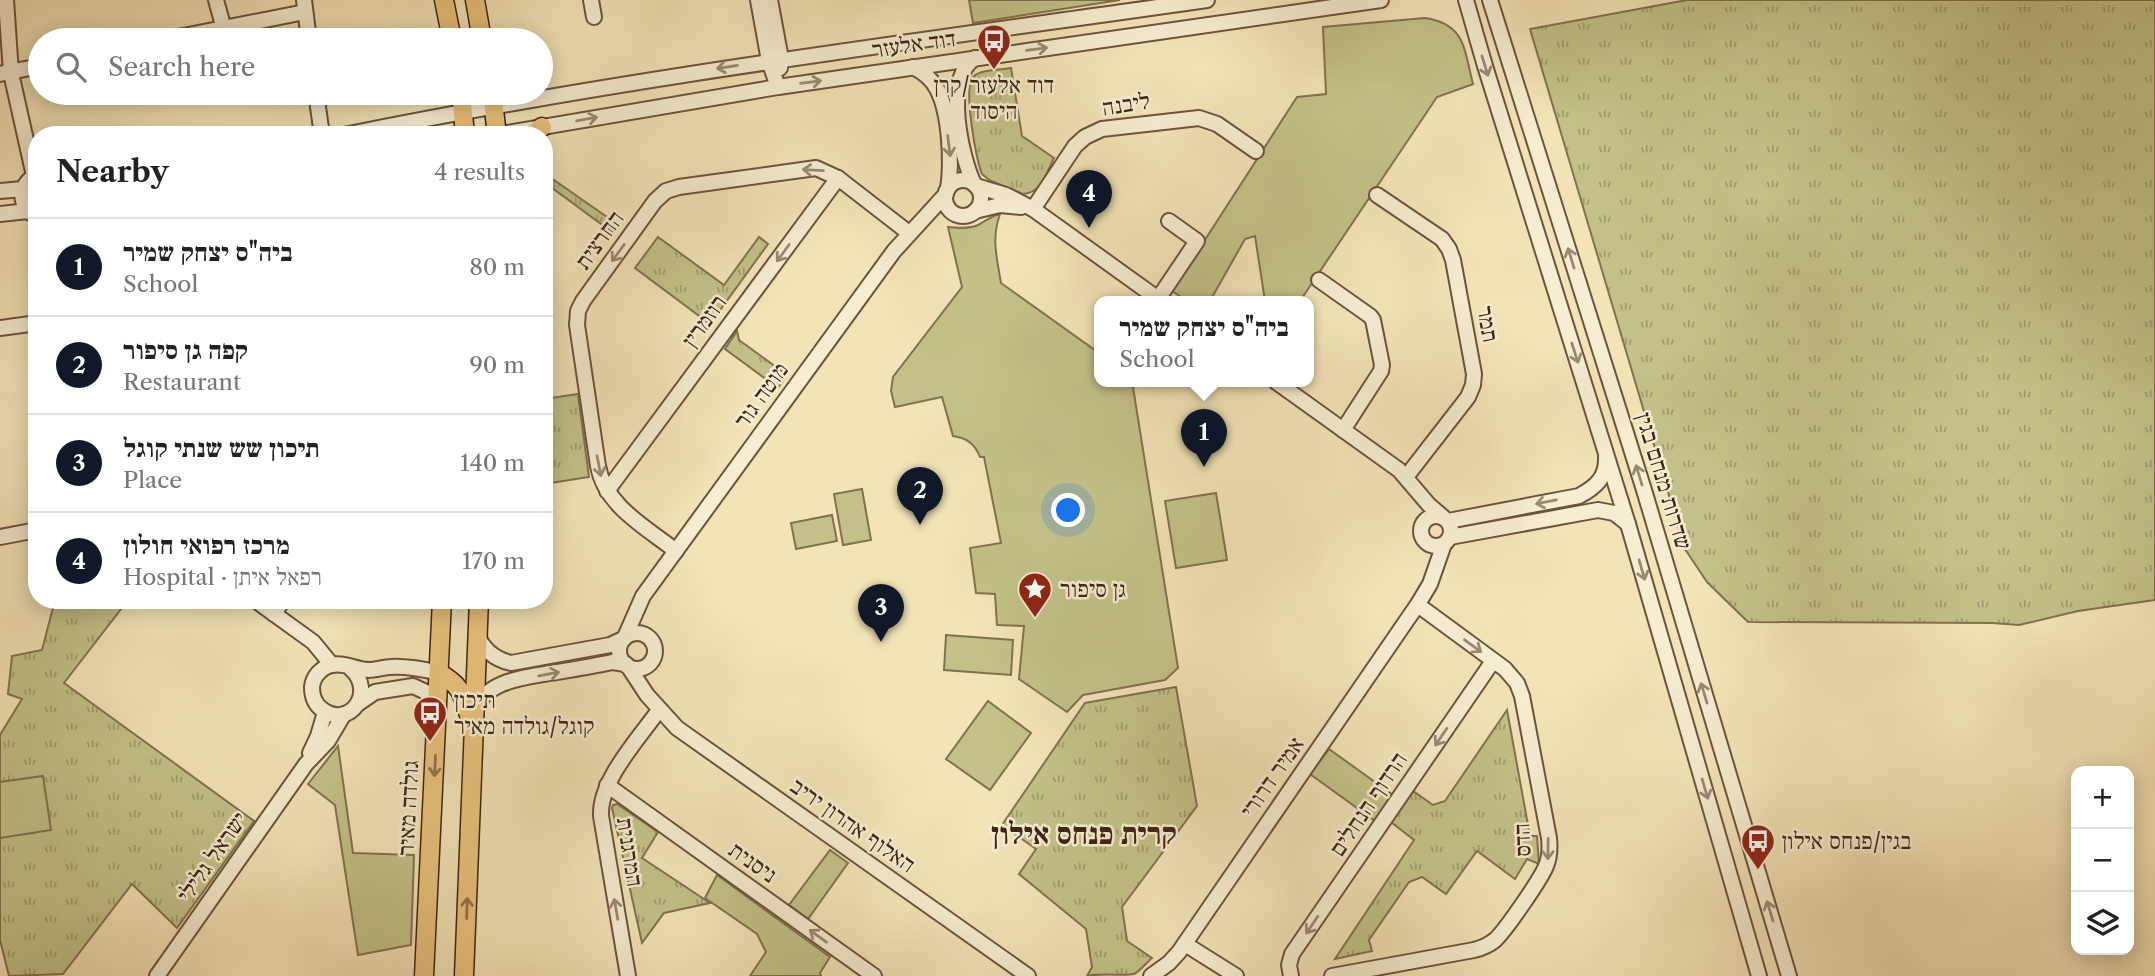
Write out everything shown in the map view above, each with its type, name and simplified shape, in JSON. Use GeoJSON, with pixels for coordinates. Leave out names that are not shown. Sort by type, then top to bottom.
{"type":"FeatureCollection","features":[{"type":"Feature","properties":{"kind":"main road"},"geometry":{"type":"LineString","coordinates":[[444,0],[450,28]]}},
{"type":"Feature","properties":{"kind":"main road"},"geometry":{"type":"LineString","coordinates":[[475,0],[480,28]]}},
{"type":"Feature","properties":{"kind":"main road"},"geometry":{"type":"LineString","coordinates":[[463,105],[464,126]]}},
{"type":"Feature","properties":{"kind":"main road"},"geometry":{"type":"LineString","coordinates":[[494,105],[496,126]]}},
{"type":"Feature","properties":{"kind":"main road","name":"גולדה מאיר"},"geometry":{"type":"LineString","coordinates":[[424,976],[442,609]]}},
{"type":"Feature","properties":{"kind":"main road"},"geometry":{"type":"LineString","coordinates":[[464,976],[478,609]]}},
{"type":"Feature","properties":{"kind":"main road"},"geometry":{"type":"LineString","coordinates":[[439,673],[454,682],[473,722]]}},
{"type":"Feature","properties":{"kind":"street"},"geometry":{"type":"LineString","coordinates":[[6,0],[5,73],[28,149]]}},
{"type":"Feature","properties":{"kind":"street"},"geometry":{"type":"LineString","coordinates":[[216,0],[224,28]]}},
{"type":"Feature","properties":{"kind":"street"},"geometry":{"type":"LineString","coordinates":[[591,0],[594,17]]}},
{"type":"Feature","properties":{"kind":"street"},"geometry":{"type":"LineString","coordinates":[[758,0],[775,60]]}},
{"type":"Feature","properties":{"kind":"street"},"geometry":{"type":"LineString","coordinates":[[770,0],[778,87]]}},
{"type":"Feature","properties":{"kind":"street","name":"דוד אלעזר"},"geometry":{"type":"LineString","coordinates":[[553,91],[1207,0]]}},
{"type":"Feature","properties":{"kind":"street","name":"דוד אלעזר"},"geometry":{"type":"LineString","coordinates":[[553,128],[778,87],[1381,0]]}},
{"type":"Feature","properties":{"kind":"street"},"geometry":{"type":"LineString","coordinates":[[1451,0],[1467,5]]}},
{"type":"Feature","properties":{"kind":"street","name":"שדרות מנחם בגין"},"geometry":{"type":"LineString","coordinates":[[1490,0],[1644,490],[1789,976]]}},
{"type":"Feature","properties":{"kind":"street","name":"שדרות מנחם בגין"},"geometry":{"type":"LineString","coordinates":[[1467,5],[1630,529],[1759,976]]}},
{"type":"Feature","properties":{"kind":"street"},"geometry":{"type":"LineString","coordinates":[[243,28],[305,6],[308,28]]}},
{"type":"Feature","properties":{"kind":"street"},"geometry":{"type":"LineString","coordinates":[[975,58],[968,63],[962,75],[956,103],[965,158],[981,199],[975,211]]}},
{"type":"Feature","properties":{"kind":"street"},"geometry":{"type":"LineString","coordinates":[[913,67],[933,82],[942,103],[950,154],[948,207],[959,215]]}},
{"type":"Feature","properties":{"kind":"street"},"geometry":{"type":"LineString","coordinates":[[5,73],[28,68]]}},
{"type":"Feature","properties":{"kind":"street"},"geometry":{"type":"LineString","coordinates":[[318,105],[321,126]]}},
{"type":"Feature","properties":{"kind":"street","name":"דוד אלעזר"},"geometry":{"type":"LineString","coordinates":[[376,126],[452,105]]}},
{"type":"Feature","properties":{"kind":"street","name":"ליבנה"},"geometry":{"type":"LineString","coordinates":[[1032,209],[1075,146],[1085,137],[1102,130],[1199,118],[1217,124],[1256,151]]}},
{"type":"Feature","properties":{"kind":"street","name":"החרצית"},"geometry":{"type":"LineString","coordinates":[[676,551],[623,510],[607,491],[599,472],[577,325],[578,311],[585,298],[655,201],[663,193],[675,188],[803,169],[823,170],[914,228]]}},
{"type":"Feature","properties":{"kind":"street","name":"רוזמרין"},"geometry":{"type":"LineString","coordinates":[[607,491],[838,178]]}},
{"type":"Feature","properties":{"kind":"street"},"geometry":{"type":"LineString","coordinates":[[947,191],[953,183],[961,180],[1006,195],[1032,209],[1154,296]]}},
{"type":"Feature","properties":{"kind":"street"},"geometry":{"type":"LineString","coordinates":[[28,181],[23,189],[22,201],[28,209]]}},
{"type":"Feature","properties":{"kind":"street"},"geometry":{"type":"LineString","coordinates":[[0,191],[23,189]]}},
{"type":"Feature","properties":{"kind":"street","name":"מוטה גור"},"geometry":{"type":"LineString","coordinates":[[624,638],[643,596],[894,251],[936,207],[947,191]]}},
{"type":"Feature","properties":{"kind":"street","name":"תמר"},"geometry":{"type":"LineString","coordinates":[[1377,195],[1440,237],[1448,246],[1453,260],[1474,374],[1468,397],[1406,477]]}},
{"type":"Feature","properties":{"kind":"street"},"geometry":{"type":"LineString","coordinates":[[914,228],[940,216],[967,215],[1000,205],[1032,209]]}},
{"type":"Feature","properties":{"kind":"street"},"geometry":{"type":"LineString","coordinates":[[0,214],[28,214]]}},
{"type":"Feature","properties":{"kind":"street"},"geometry":{"type":"LineString","coordinates":[[1163,296],[1197,241],[1169,221]]}},
{"type":"Feature","properties":{"kind":"street"},"geometry":{"type":"LineString","coordinates":[[1319,280],[1373,320],[1382,365],[1381,371],[1343,430]]}},
{"type":"Feature","properties":{"kind":"street"},"geometry":{"type":"LineString","coordinates":[[0,328],[28,324]]}},
{"type":"Feature","properties":{"kind":"street"},"geometry":{"type":"LineString","coordinates":[[1283,387],[1406,477],[1429,505],[1446,519],[1452,530],[1447,540]]}},
{"type":"Feature","properties":{"kind":"street"},"geometry":{"type":"LineString","coordinates":[[1422,525],[1430,516],[1446,519],[1579,496],[1601,480],[1606,463],[1605,448]]}},
{"type":"Feature","properties":{"kind":"street"},"geometry":{"type":"LineString","coordinates":[[1406,477],[1418,505],[1421,535],[1425,541],[1435,546],[1447,540],[1598,510],[1618,516],[1630,529]]}},
{"type":"Feature","properties":{"kind":"street"},"geometry":{"type":"LineString","coordinates":[[0,537],[28,532]]}},
{"type":"Feature","properties":{"kind":"street","name":"אמיר דרורי"},"geometry":{"type":"LineString","coordinates":[[1151,976],[1170,962],[1185,944],[1420,601],[1447,540]]}},
{"type":"Feature","properties":{"kind":"street","name":"אמיר דרורי"},"geometry":{"type":"LineString","coordinates":[[1420,601],[1428,567],[1425,541]]}},
{"type":"Feature","properties":{"kind":"street"},"geometry":{"type":"LineString","coordinates":[[643,596],[642,617],[655,652],[647,672],[647,685],[658,708]]}},
{"type":"Feature","properties":{"kind":"street","name":"הדס"},"geometry":{"type":"LineString","coordinates":[[1332,976],[1475,950],[1489,944],[1500,934],[1546,868],[1549,856],[1549,842],[1522,696],[1513,677],[1420,601]]}},
{"type":"Feature","properties":{"kind":"street"},"geometry":{"type":"LineString","coordinates":[[267,609],[313,642],[332,665]]}},
{"type":"Feature","properties":{"kind":"street"},"geometry":{"type":"LineString","coordinates":[[274,614],[277,609]]}},
{"type":"Feature","properties":{"kind":"street"},"geometry":{"type":"LineString","coordinates":[[477,634],[487,651],[510,663],[610,645],[633,634],[641,633],[652,641]]}},
{"type":"Feature","properties":{"kind":"street"},"geometry":{"type":"LineString","coordinates":[[624,638],[620,652],[627,665]]}},
{"type":"Feature","properties":{"kind":"street"},"geometry":{"type":"LineString","coordinates":[[437,716],[426,692],[414,686],[375,692],[349,712],[337,715],[325,712],[313,699],[312,690],[317,674],[332,665],[369,670],[414,667],[431,664],[440,649]]}},
{"type":"Feature","properties":{"kind":"street","name":"הרדוף הנחלים"},"geometry":{"type":"LineString","coordinates":[[1291,976],[1289,965],[1292,954],[1493,661]]}},
{"type":"Feature","properties":{"kind":"street"},"geometry":{"type":"LineString","coordinates":[[473,722],[476,706],[487,694],[507,682],[612,662],[641,668],[650,662]]}},
{"type":"Feature","properties":{"kind":"street","name":"האלוף אהרון יריב"},"geometry":{"type":"LineString","coordinates":[[627,665],[658,708],[677,728],[1019,974]]}},
{"type":"Feature","properties":{"kind":"street"},"geometry":{"type":"LineString","coordinates":[[414,667],[439,673]]}},
{"type":"Feature","properties":{"kind":"street"},"geometry":{"type":"LineString","coordinates":[[350,668],[356,673],[362,688],[359,703]]}},
{"type":"Feature","properties":{"kind":"street","name":"המרגנית"},"geometry":{"type":"LineString","coordinates":[[628,976],[601,816],[601,798],[658,708]]}},
{"type":"Feature","properties":{"kind":"street","name":"ישראל גלילי"},"geometry":{"type":"LineString","coordinates":[[306,764],[325,712]]}},
{"type":"Feature","properties":{"kind":"street","name":"ישראל גלילי"},"geometry":{"type":"LineString","coordinates":[[156,976],[306,764],[328,741],[344,714]]}},
{"type":"Feature","properties":{"kind":"street","name":"ניסנית"},"geometry":{"type":"LineString","coordinates":[[607,785],[874,976]]}},
{"type":"Feature","properties":{"kind":"street"},"geometry":{"type":"LineString","coordinates":[[1185,944],[1236,976]]}},
{"type":"Feature","properties":{"kind":"street"},"geometry":{"type":"LineString","coordinates":[[1752,976],[1754,959]]}},
{"type":"Feature","properties":{"kind":"green space"},"geometry":{"type":"Polygon","coordinates":[[[969,0],[1120,0],[973,23],[969,0]]]}},
{"type":"Feature","properties":{"kind":"green space"},"geometry":{"type":"Polygon","coordinates":[[[1687,0],[2155,0],[2155,600],[2078,611],[2019,625],[1748,622],[1707,582],[1685,549],[1530,29],[1687,0]]]}},
{"type":"Feature","properties":{"kind":"green space"},"geometry":{"type":"Polygon","coordinates":[[[1425,18],[1438,21],[1449,26],[1461,40],[1473,84],[1437,97],[1303,296],[1264,296],[1255,236],[1245,239],[1213,296],[1180,296],[1172,291],[1297,97],[1326,94],[1323,27],[1425,18]]]}},
{"type":"Feature","properties":{"kind":"green space"},"geometry":{"type":"Polygon","coordinates":[[[1011,68],[1022,136],[1054,158],[1039,186],[1023,194],[989,180],[982,174],[970,109],[970,84],[973,77],[986,71],[1011,68]]]}},
{"type":"Feature","properties":{"kind":"green space"},"geometry":{"type":"Polygon","coordinates":[[[553,179],[617,224],[612,232],[553,189],[553,179]]]}},
{"type":"Feature","properties":{"kind":"green space"},"geometry":{"type":"Polygon","coordinates":[[[1000,214],[995,240],[1001,283],[1094,349],[1094,387],[1133,387],[1178,668],[1165,680],[1083,695],[1067,712],[1019,679],[1024,626],[997,625],[995,594],[976,593],[970,548],[1001,543],[984,457],[980,457],[970,442],[953,436],[942,397],[895,407],[891,391],[893,377],[962,287],[948,227],[975,226],[1000,214]]]}},
{"type":"Feature","properties":{"kind":"green space"},"geometry":{"type":"Polygon","coordinates":[[[658,237],[724,285],[759,237],[768,244],[710,324],[635,268],[658,237]]]}},
{"type":"Feature","properties":{"kind":"green space"},"geometry":{"type":"Polygon","coordinates":[[[737,331],[739,340],[787,375],[778,388],[725,349],[737,331]]]}},
{"type":"Feature","properties":{"kind":"green space"},"geometry":{"type":"Polygon","coordinates":[[[578,394],[589,477],[553,483],[553,398],[578,394]]]}},
{"type":"Feature","properties":{"kind":"green space"},"geometry":{"type":"Polygon","coordinates":[[[862,489],[871,540],[843,545],[834,494],[862,489]]]}},
{"type":"Feature","properties":{"kind":"green space"},"geometry":{"type":"Polygon","coordinates":[[[1216,493],[1227,560],[1176,568],[1165,501],[1216,493]]]}},
{"type":"Feature","properties":{"kind":"green space"},"geometry":{"type":"Polygon","coordinates":[[[832,515],[837,541],[796,549],[791,523],[832,515]]]}},
{"type":"Feature","properties":{"kind":"green space"},"geometry":{"type":"Polygon","coordinates":[[[53,609],[121,609],[64,683],[254,821],[177,928],[132,884],[63,974],[9,976],[0,940],[0,735],[22,699],[8,694],[12,656],[42,650],[53,609]]]}},
{"type":"Feature","properties":{"kind":"green space"},"geometry":{"type":"Polygon","coordinates":[[[946,635],[1013,640],[1011,675],[944,670],[946,635]]]}},
{"type":"Feature","properties":{"kind":"green space"},"geometry":{"type":"Polygon","coordinates":[[[1176,687],[1197,806],[1122,907],[1127,941],[1152,958],[1134,974],[1087,976],[1092,967],[1086,929],[1019,874],[1036,849],[1002,825],[1085,703],[1176,687]]]}},
{"type":"Feature","properties":{"kind":"green space"},"geometry":{"type":"Polygon","coordinates":[[[988,701],[1031,733],[990,790],[946,759],[988,701]]]}},
{"type":"Feature","properties":{"kind":"green space"},"geometry":{"type":"Polygon","coordinates":[[[1507,710],[1530,836],[1537,836],[1539,864],[1527,859],[1515,879],[1477,851],[1446,894],[1422,877],[1409,882],[1369,940],[1372,951],[1335,959],[1414,840],[1391,822],[1413,791],[1433,805],[1445,801],[1507,710]]]}},
{"type":"Feature","properties":{"kind":"green space"},"geometry":{"type":"Polygon","coordinates":[[[338,746],[353,853],[414,855],[411,945],[358,955],[335,805],[308,784],[338,746]]]}},
{"type":"Feature","properties":{"kind":"green space"},"geometry":{"type":"Polygon","coordinates":[[[1329,749],[1393,795],[1375,821],[1310,774],[1329,749]]]}},
{"type":"Feature","properties":{"kind":"green space"},"geometry":{"type":"Polygon","coordinates":[[[43,776],[51,830],[0,838],[0,782],[43,776]]]}},
{"type":"Feature","properties":{"kind":"green space"},"geometry":{"type":"Polygon","coordinates":[[[617,804],[658,832],[642,858],[710,903],[664,913],[642,943],[612,808],[617,804]]]}},
{"type":"Feature","properties":{"kind":"green space"},"geometry":{"type":"Polygon","coordinates":[[[830,850],[848,863],[808,919],[789,905],[830,850]]]}},
{"type":"Feature","properties":{"kind":"green space"},"geometry":{"type":"Polygon","coordinates":[[[717,875],[830,957],[820,973],[821,976],[750,976],[766,952],[757,934],[705,898],[717,875]]]}},
{"type":"Feature","properties":{"kind":"place","name":"דוד אלעזר/קרן היסוד"},"geometry":{"type":"Point","coordinates":[994,71]}},
{"type":"Feature","properties":{"kind":"place","name":"מרכז רפואי חולון"},"geometry":{"type":"Point","coordinates":[1089,228]}},
{"type":"Feature","properties":{"kind":"place","name":"ביה\"ס יצחק שמיר"},"geometry":{"type":"Point","coordinates":[1204,467]}},
{"type":"Feature","properties":{"kind":"place","name":"קפה גן סיפור"},"geometry":{"type":"Point","coordinates":[920,525]}},
{"type":"Feature","properties":{"kind":"place","name":"גן סיפור"},"geometry":{"type":"Point","coordinates":[1035,619]}},
{"type":"Feature","properties":{"kind":"place","name":"תיכון שש שנתי קוגל"},"geometry":{"type":"Point","coordinates":[881,642]}},
{"type":"Feature","properties":{"kind":"place","name":"תיכון קוגל/גולדה מאיר"},"geometry":{"type":"Point","coordinates":[430,743]}},
{"type":"Feature","properties":{"kind":"place","name":"בגין/פנחס אילון"},"geometry":{"type":"Point","coordinates":[1758,871]}},
{"type":"Feature","properties":{"kind":"district","name":"קרית פנחס אילון"},"geometry":{"type":"Point","coordinates":[1084,833]}}]}
